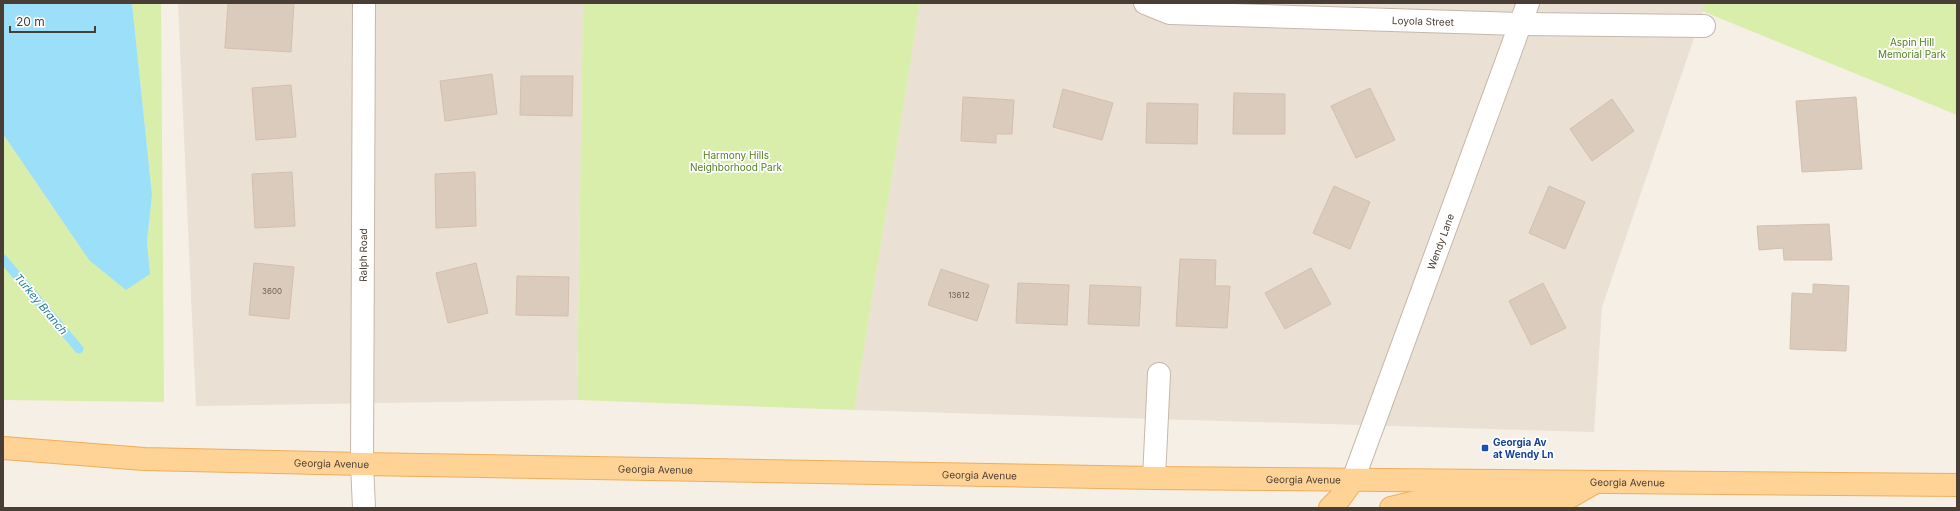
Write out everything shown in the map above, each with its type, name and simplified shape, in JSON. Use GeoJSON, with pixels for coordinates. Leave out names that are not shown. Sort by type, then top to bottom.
{"type":"FeatureCollection","features":[{"type":"Feature","properties":{"kind":"main road","name":"Georgia Avenue"},"geometry":{"type":"LineString","coordinates":[[3,448],[144,459],[362,464],[1154,478],[1957,485]]}},
{"type":"Feature","properties":{"kind":"main road"},"geometry":{"type":"LineString","coordinates":[[1330,508],[1340,498],[1353,480]]}},
{"type":"Feature","properties":{"kind":"main road"},"geometry":{"type":"LineString","coordinates":[[1391,508],[1416,502],[1561,502],[1596,482]]}},
{"type":"Feature","properties":{"kind":"street","name":"Ralph Road"},"geometry":{"type":"LineString","coordinates":[[364,3],[362,464],[364,508]]}},
{"type":"Feature","properties":{"kind":"street","name":"Loyola Street"},"geometry":{"type":"LineString","coordinates":[[1145,3],[1170,13],[1520,24],[1704,26]]}},
{"type":"Feature","properties":{"kind":"street","name":"Wendy Lane"},"geometry":{"type":"LineString","coordinates":[[1353,480],[1528,3]]}},
{"type":"Feature","properties":{"kind":"street"},"geometry":{"type":"LineString","coordinates":[[1154,478],[1159,374]]}},
{"type":"Feature","properties":{"kind":"shaded area"},"geometry":{"type":"Polygon","coordinates":[[[178,3],[583,3],[577,400],[196,406],[178,3]]]}},
{"type":"Feature","properties":{"kind":"shaded area"},"geometry":{"type":"Polygon","coordinates":[[[920,3],[1706,3],[1602,307],[1594,432],[854,410],[920,3]]]}},
{"type":"Feature","properties":{"kind":"green space"},"geometry":{"type":"Polygon","coordinates":[[[132,3],[161,3],[164,402],[3,400],[3,134],[89,260],[150,274],[147,242],[152,195],[132,3]]]}},
{"type":"Feature","properties":{"kind":"green space","name":"Harmony Hills Neighborhood Park"},"geometry":{"type":"Polygon","coordinates":[[[583,3],[920,3],[854,410],[577,400],[583,3]]]}},
{"type":"Feature","properties":{"kind":"green space","name":"Aspin Hill Memorial Park"},"geometry":{"type":"Polygon","coordinates":[[[1706,3],[1957,3],[1957,115],[1702,11],[1706,3]]]}},
{"type":"Feature","properties":{"kind":"water"},"geometry":{"type":"Polygon","coordinates":[[[3,3],[132,3],[152,195],[147,242],[150,274],[126,290],[89,260],[3,134],[3,3]]]}},
{"type":"Feature","properties":{"kind":"building"},"geometry":{"type":"Polygon","coordinates":[[[228,3],[294,3],[291,52],[225,48],[228,3]]]}},
{"type":"Feature","properties":{"kind":"building"},"geometry":{"type":"Polygon","coordinates":[[[492,74],[497,114],[445,121],[440,81],[492,74]]]}},
{"type":"Feature","properties":{"kind":"building"},"geometry":{"type":"Polygon","coordinates":[[[521,76],[573,76],[572,116],[520,115],[521,76]]]}},
{"type":"Feature","properties":{"kind":"building"},"geometry":{"type":"Polygon","coordinates":[[[291,85],[296,137],[256,140],[252,88],[291,85]]]}},
{"type":"Feature","properties":{"kind":"building"},"geometry":{"type":"Polygon","coordinates":[[[1370,88],[1395,140],[1356,158],[1331,106],[1370,88]]]}},
{"type":"Feature","properties":{"kind":"building"},"geometry":{"type":"Polygon","coordinates":[[[1063,89],[1113,103],[1102,140],[1053,127],[1063,89]]]}},
{"type":"Feature","properties":{"kind":"building"},"geometry":{"type":"Polygon","coordinates":[[[1234,93],[1285,94],[1285,134],[1233,134],[1234,93]]]}},
{"type":"Feature","properties":{"kind":"building"},"geometry":{"type":"Polygon","coordinates":[[[963,97],[1014,100],[1012,134],[996,134],[996,143],[961,141],[963,97]]]}},
{"type":"Feature","properties":{"kind":"building"},"geometry":{"type":"Polygon","coordinates":[[[1856,97],[1862,169],[1802,172],[1796,101],[1856,97]]]}},
{"type":"Feature","properties":{"kind":"building"},"geometry":{"type":"Polygon","coordinates":[[[1612,99],[1634,131],[1592,161],[1570,129],[1612,99]]]}},
{"type":"Feature","properties":{"kind":"building"},"geometry":{"type":"Polygon","coordinates":[[[1147,103],[1198,104],[1197,144],[1146,143],[1147,103]]]}},
{"type":"Feature","properties":{"kind":"building"},"geometry":{"type":"Polygon","coordinates":[[[292,172],[295,226],[255,228],[252,174],[292,172]]]}},
{"type":"Feature","properties":{"kind":"building"},"geometry":{"type":"Polygon","coordinates":[[[475,172],[476,226],[436,228],[435,174],[475,172]]]}},
{"type":"Feature","properties":{"kind":"building"},"geometry":{"type":"Polygon","coordinates":[[[1334,186],[1370,202],[1350,249],[1313,233],[1334,186]]]}},
{"type":"Feature","properties":{"kind":"building"},"geometry":{"type":"Polygon","coordinates":[[[1549,186],[1585,202],[1565,249],[1529,233],[1549,186]]]}},
{"type":"Feature","properties":{"kind":"building"},"geometry":{"type":"Polygon","coordinates":[[[1829,224],[1832,260],[1784,260],[1783,248],[1759,250],[1757,226],[1829,224]]]}},
{"type":"Feature","properties":{"kind":"building"},"geometry":{"type":"Polygon","coordinates":[[[1180,259],[1216,260],[1215,286],[1230,286],[1227,328],[1176,326],[1180,259]]]}},
{"type":"Feature","properties":{"kind":"building"},"geometry":{"type":"Polygon","coordinates":[[[254,263],[294,267],[289,319],[249,315],[254,263]]]}},
{"type":"Feature","properties":{"kind":"building"},"geometry":{"type":"Polygon","coordinates":[[[476,263],[488,313],[448,323],[436,273],[476,263]]]}},
{"type":"Feature","properties":{"kind":"building"},"geometry":{"type":"Polygon","coordinates":[[[1311,268],[1331,304],[1285,329],[1265,293],[1311,268]]]}},
{"type":"Feature","properties":{"kind":"building"},"geometry":{"type":"Polygon","coordinates":[[[941,269],[989,285],[977,321],[928,305],[941,269]]]}},
{"type":"Feature","properties":{"kind":"building"},"geometry":{"type":"Polygon","coordinates":[[[517,276],[569,277],[568,316],[516,315],[517,276]]]}},
{"type":"Feature","properties":{"kind":"building"},"geometry":{"type":"Polygon","coordinates":[[[1018,283],[1069,285],[1067,325],[1016,323],[1018,283]]]}},
{"type":"Feature","properties":{"kind":"building"},"geometry":{"type":"Polygon","coordinates":[[[1543,283],[1566,328],[1531,345],[1509,301],[1543,283]]]}},
{"type":"Feature","properties":{"kind":"building"},"geometry":{"type":"Polygon","coordinates":[[[1813,284],[1849,286],[1846,351],[1790,349],[1792,293],[1813,294],[1813,284]]]}},
{"type":"Feature","properties":{"kind":"building"},"geometry":{"type":"Polygon","coordinates":[[[1090,285],[1141,287],[1139,326],[1088,324],[1090,285]]]}},
{"type":"Feature","properties":{"kind":"waterway","name":"Turkey Branch"},"geometry":{"type":"LineString","coordinates":[[3,259],[79,349]]}},
{"type":"Feature","properties":{"kind":"place","name":"Georgia Av at Wendy Ln"},"geometry":{"type":"Point","coordinates":[1485,448]}}]}
